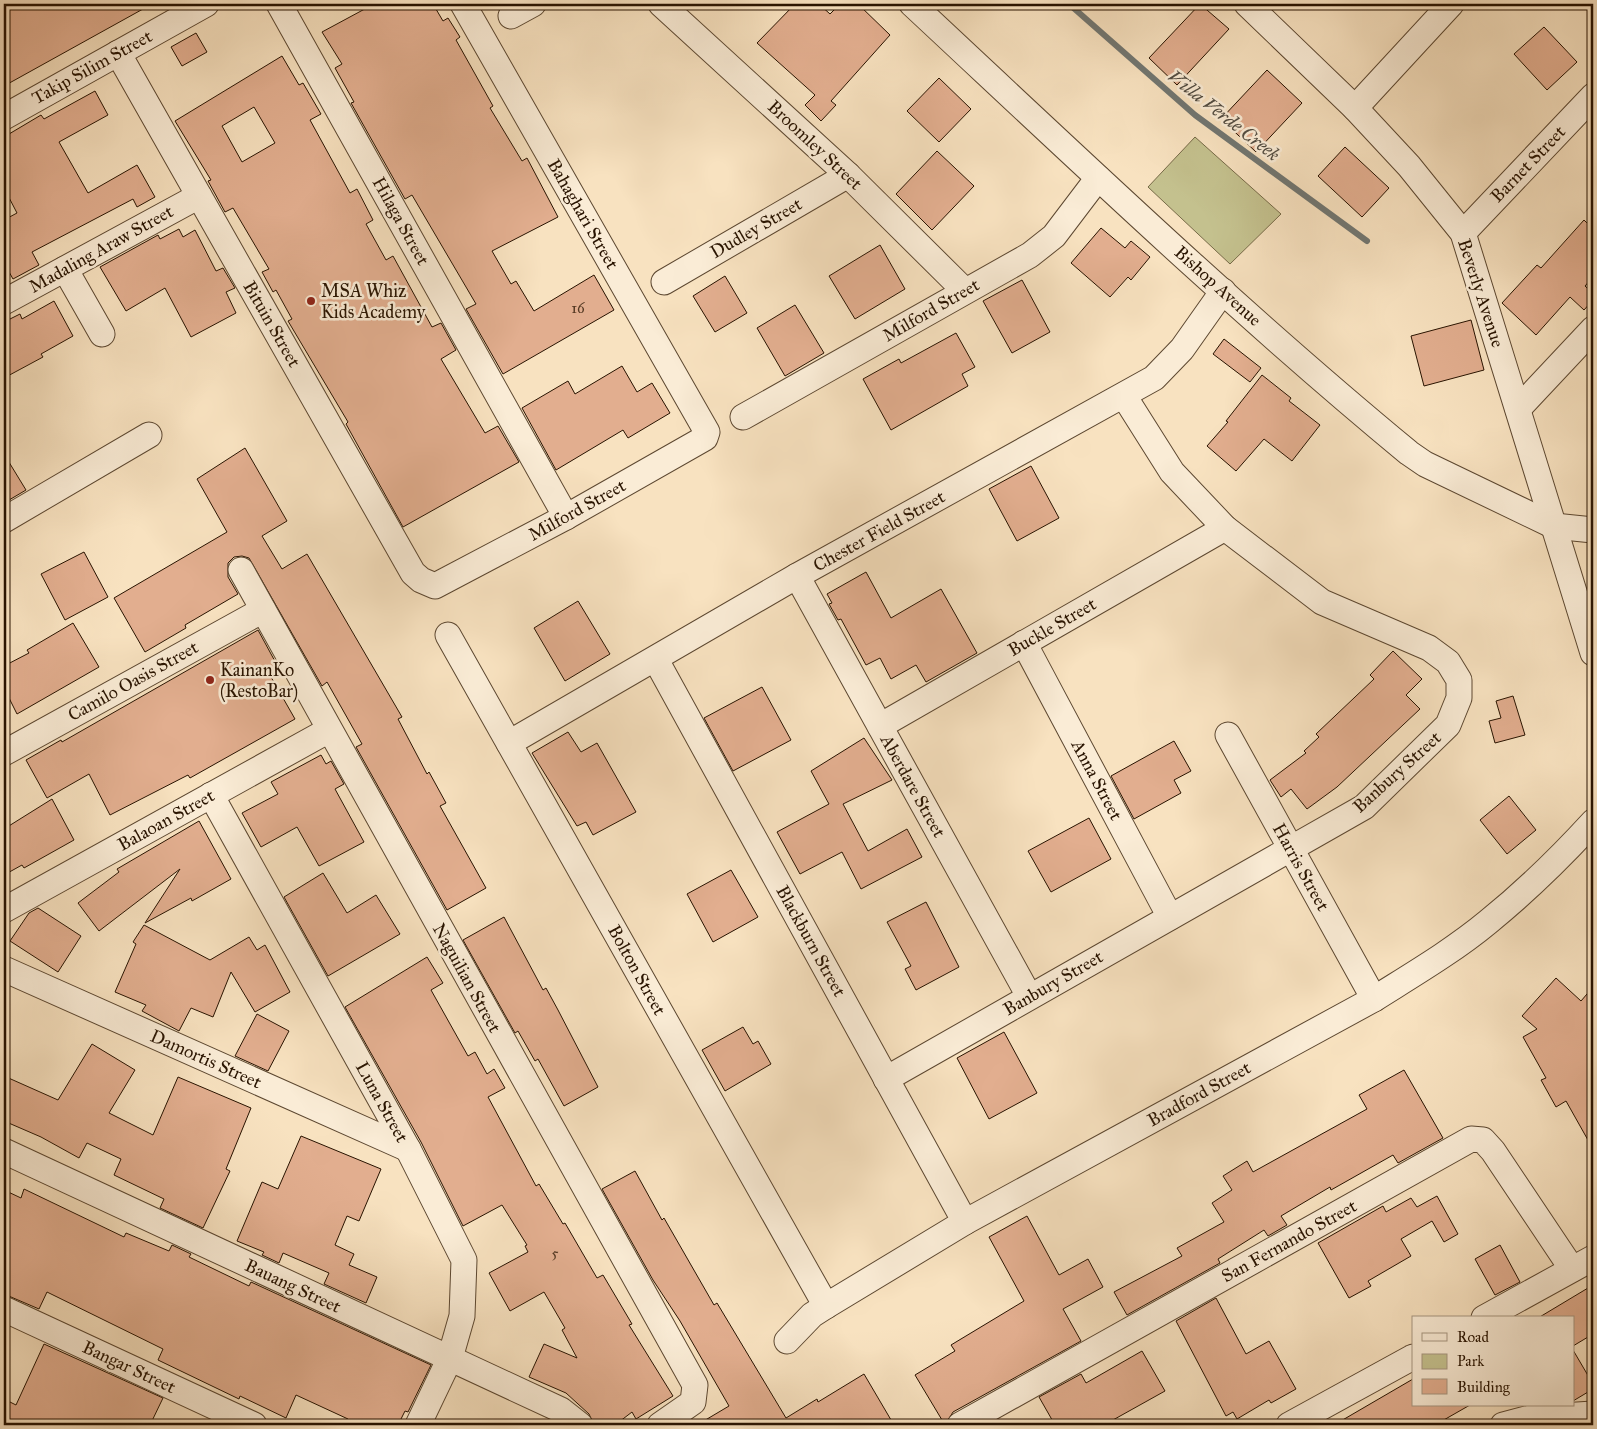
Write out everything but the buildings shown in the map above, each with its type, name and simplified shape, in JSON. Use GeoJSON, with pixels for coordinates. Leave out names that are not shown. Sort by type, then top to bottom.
{"type":"FeatureCollection","features":[{"type":"Feature","properties":{"kind":"street","name":"Takip Silim Street"},"geometry":{"type":"LineString","coordinates":[[4,116],[206,4]]}},
{"type":"Feature","properties":{"kind":"street","name":"Hilaga Street"},"geometry":{"type":"LineString","coordinates":[[279,4],[566,517]]}},
{"type":"Feature","properties":{"kind":"street","name":"Bahaghari Street"},"geometry":{"type":"LineString","coordinates":[[464,4],[704,424]]}},
{"type":"Feature","properties":{"kind":"street"},"geometry":{"type":"LineString","coordinates":[[511,16],[533,4]]}},
{"type":"Feature","properties":{"kind":"street","name":"Broomley Street"},"geometry":{"type":"LineString","coordinates":[[661,4],[848,175],[964,290]]}},
{"type":"Feature","properties":{"kind":"street","name":"Bishop Avenue"},"geometry":{"type":"LineString","coordinates":[[912,4],[1098,178],[1314,375],[1425,464],[1554,526],[1593,530]]}},
{"type":"Feature","properties":{"kind":"street","name":"Beverly Avenue"},"geometry":{"type":"LineString","coordinates":[[1247,4],[1355,108],[1409,166],[1463,233],[1593,653]]}},
{"type":"Feature","properties":{"kind":"street"},"geometry":{"type":"LineString","coordinates":[[1355,108],[1450,4]]}},
{"type":"Feature","properties":{"kind":"street","name":"Bituin Street"},"geometry":{"type":"LineString","coordinates":[[118,53],[413,573],[421,580],[435,586]]}},
{"type":"Feature","properties":{"kind":"street","name":"Barnet Street"},"geometry":{"type":"LineString","coordinates":[[1463,233],[1593,96]]}},
{"type":"Feature","properties":{"kind":"street","name":"Dudley Street"},"geometry":{"type":"LineString","coordinates":[[664,282],[848,175]]}},
{"type":"Feature","properties":{"kind":"street","name":"Milford Street"},"geometry":{"type":"LineString","coordinates":[[743,417],[964,290],[1030,255],[1054,236],[1098,178]]}},
{"type":"Feature","properties":{"kind":"street","name":"Madaling Araw Street"},"geometry":{"type":"LineString","coordinates":[[4,302],[199,196]]}},
{"type":"Feature","properties":{"kind":"street"},"geometry":{"type":"LineString","coordinates":[[65,269],[102,334]]}},
{"type":"Feature","properties":{"kind":"street","name":"Chester Field Street"},"geometry":{"type":"LineString","coordinates":[[509,743],[656,660],[797,576],[1154,378],[1182,348],[1224,291]]}},
{"type":"Feature","properties":{"kind":"street"},"geometry":{"type":"LineString","coordinates":[[1518,408],[1593,329]]}},
{"type":"Feature","properties":{"kind":"street","name":"Banbury Street"},"geometry":{"type":"LineString","coordinates":[[886,1078],[1364,807],[1448,725],[1459,698],[1459,680],[1448,662],[1429,648],[1322,602],[1225,528],[1172,472],[1124,396]]}},
{"type":"Feature","properties":{"kind":"street","name":"Milford Street"},"geometry":{"type":"LineString","coordinates":[[435,586],[566,517],[705,438],[707,432],[704,424]]}},
{"type":"Feature","properties":{"kind":"street"},"geometry":{"type":"LineString","coordinates":[[4,520],[149,435]]}},
{"type":"Feature","properties":{"kind":"street","name":"Buckle Street"},"geometry":{"type":"LineString","coordinates":[[880,726],[1225,528]]}},
{"type":"Feature","properties":{"kind":"street","name":"Naguilian Street"},"geometry":{"type":"LineString","coordinates":[[240,570],[695,1385],[693,1402],[660,1425]]}},
{"type":"Feature","properties":{"kind":"street","name":"Aberdare Street"},"geometry":{"type":"LineString","coordinates":[[797,576],[1029,996]]}},
{"type":"Feature","properties":{"kind":"street","name":"Camilo Oasis Street"},"geometry":{"type":"LineString","coordinates":[[4,753],[263,610]]}},
{"type":"Feature","properties":{"kind":"street","name":"Bolton Street"},"geometry":{"type":"LineString","coordinates":[[448,635],[826,1306]]}},
{"type":"Feature","properties":{"kind":"street","name":"Anna Street"},"geometry":{"type":"LineString","coordinates":[[1024,643],[1170,917]]}},
{"type":"Feature","properties":{"kind":"street","name":"Blackburn Street"},"geometry":{"type":"LineString","coordinates":[[656,660],[965,1222]]}},
{"type":"Feature","properties":{"kind":"street","name":"Balaoan Street"},"geometry":{"type":"LineString","coordinates":[[4,910],[329,730]]}},
{"type":"Feature","properties":{"kind":"street","name":"Harris Street"},"geometry":{"type":"LineString","coordinates":[[1228,735],[1374,999]]}},
{"type":"Feature","properties":{"kind":"street","name":"Luna Street"},"geometry":{"type":"LineString","coordinates":[[211,794],[408,1149],[464,1260],[462,1316],[450,1358],[418,1425]]}},
{"type":"Feature","properties":{"kind":"street","name":"Bradford Street"},"geometry":{"type":"LineString","coordinates":[[787,1341],[812,1315],[965,1222],[1374,999],[1426,967],[1487,923],[1560,858],[1593,822]]}},
{"type":"Feature","properties":{"kind":"street","name":"Damortis Street"},"geometry":{"type":"LineString","coordinates":[[4,968],[408,1149]]}},
{"type":"Feature","properties":{"kind":"street","name":"San Fernando Street"},"geometry":{"type":"LineString","coordinates":[[960,1425],[1471,1139],[1483,1140],[1493,1151],[1583,1264]]}},
{"type":"Feature","properties":{"kind":"street","name":"Bauang Street"},"geometry":{"type":"LineString","coordinates":[[4,1151],[561,1410],[580,1425]]}},
{"type":"Feature","properties":{"kind":"street"},"geometry":{"type":"LineString","coordinates":[[1488,1316],[1583,1264]]}},
{"type":"Feature","properties":{"kind":"street","name":"Bangar Street"},"geometry":{"type":"LineString","coordinates":[[4,1309],[254,1425]]}},
{"type":"Feature","properties":{"kind":"street"},"geometry":{"type":"LineString","coordinates":[[1289,1425],[1412,1358]]}},
{"type":"Feature","properties":{"kind":"street"},"geometry":{"type":"LineString","coordinates":[[1503,1425],[1530,1418],[1554,1421],[1593,1414]]}},
{"type":"Feature","properties":{"kind":"green space"},"geometry":{"type":"Polygon","coordinates":[[[1195,137],[1281,214],[1230,264],[1148,187],[1195,137]]]}},
{"type":"Feature","properties":{"kind":"waterway","name":"Villa Verde Creek"},"geometry":{"type":"LineString","coordinates":[[1069,4],[1195,115],[1367,241]]}},
{"type":"Feature","properties":{"kind":"place","name":"MSA Whiz Kids Academy"},"geometry":{"type":"Point","coordinates":[311,301]}},
{"type":"Feature","properties":{"kind":"place","name":"KainanKo (RestoBar)"},"geometry":{"type":"Point","coordinates":[210,680]}}]}
